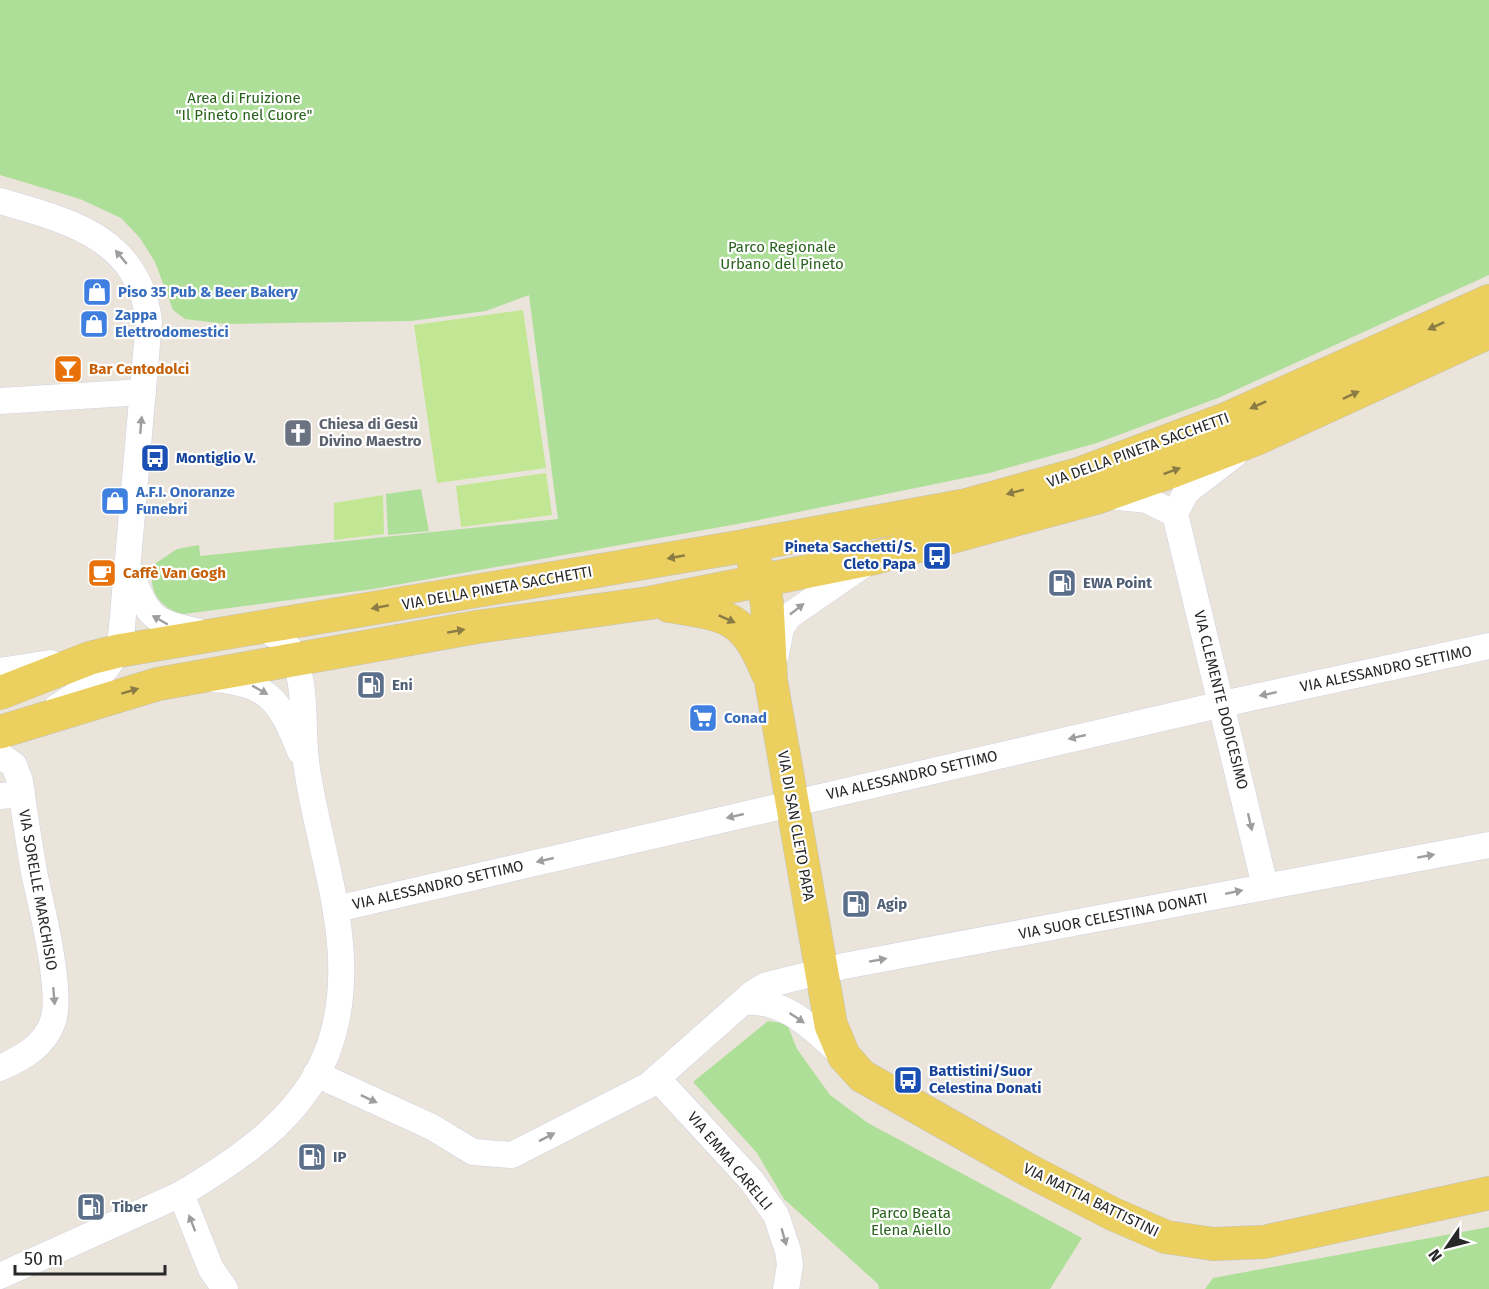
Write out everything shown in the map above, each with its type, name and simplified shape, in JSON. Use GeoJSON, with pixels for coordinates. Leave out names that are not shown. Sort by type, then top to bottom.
{"type":"FeatureCollection","features":[{"type":"Feature","properties":{"kind":"main road","name":"VIA DELLA PINETA SACCHETTI"},"geometry":{"type":"LineString","coordinates":[[0,693],[104,654],[930,513],[1079,474],[1226,419],[1489,301]]}},
{"type":"Feature","properties":{"kind":"main road","name":"VIA DELLA PINETA SACCHETTI"},"geometry":{"type":"LineString","coordinates":[[0,732],[136,690],[182,680],[477,627],[650,603],[874,558],[1100,497],[1256,439],[1489,332]]}},
{"type":"Feature","properties":{"kind":"main road"},"geometry":{"type":"LineString","coordinates":[[733,548],[754,562],[763,581]]}},
{"type":"Feature","properties":{"kind":"main road","name":"VIA DI SAN CLETO PAPA"},"geometry":{"type":"LineString","coordinates":[[763,581],[768,615],[771,681],[820,970]]}},
{"type":"Feature","properties":{"kind":"main road","name":"VIA DELLA PINETA SACCHETTI"},"geometry":{"type":"LineString","coordinates":[[650,603],[709,613],[736,623],[752,640],[771,681]]}},
{"type":"Feature","properties":{"kind":"main road","name":"VIA MATTIA BATTISTINI"},"geometry":{"type":"LineString","coordinates":[[820,970],[831,1026],[844,1056],[867,1079],[949,1127],[1113,1214],[1166,1237],[1213,1244],[1264,1242],[1489,1193]]}},
{"type":"Feature","properties":{"kind":"street"},"geometry":{"type":"LineString","coordinates":[[0,201],[64,219],[89,231],[122,258],[136,282],[148,312],[150,336],[123,630],[104,654]]}},
{"type":"Feature","properties":{"kind":"street"},"geometry":{"type":"LineString","coordinates":[[0,401],[144,392]]}},
{"type":"Feature","properties":{"kind":"street"},"geometry":{"type":"LineString","coordinates":[[1100,497],[1131,497],[1147,500],[1175,514],[1186,492],[1256,439]]}},
{"type":"Feature","properties":{"kind":"street","name":"VIA CLEMENTE DODICESIMO"},"geometry":{"type":"LineString","coordinates":[[1175,514],[1223,704],[1265,886]]}},
{"type":"Feature","properties":{"kind":"street","name":"VIA DI SAN CLETO PAPA"},"geometry":{"type":"LineString","coordinates":[[771,681],[780,632],[789,616],[874,558]]}},
{"type":"Feature","properties":{"kind":"street"},"geometry":{"type":"LineString","coordinates":[[128,567],[144,605],[153,618],[168,625],[216,635]]}},
{"type":"Feature","properties":{"kind":"street"},"geometry":{"type":"LineString","coordinates":[[0,1276],[181,1194],[217,1171],[270,1131],[297,1102],[316,1074],[331,1040],[340,990],[340,940],[336,909],[307,768],[305,704],[295,659],[282,640],[261,627]]}},
{"type":"Feature","properties":{"kind":"street","name":"VIA DELLA PINETA SACCHETTI"},"geometry":{"type":"LineString","coordinates":[[0,671],[104,654],[101,677],[34,722]]}},
{"type":"Feature","properties":{"kind":"street","name":"VIA ALESSANDRO SETTIMO"},"geometry":{"type":"LineString","coordinates":[[336,909],[1223,704],[1487,654]]}},
{"type":"Feature","properties":{"kind":"street"},"geometry":{"type":"LineString","coordinates":[[182,680],[238,682],[264,691],[283,711],[307,768]]}},
{"type":"Feature","properties":{"kind":"street"},"geometry":{"type":"LineString","coordinates":[[0,755],[14,765],[11,795]]}},
{"type":"Feature","properties":{"kind":"street","name":"VIA SORELLE MARCHISIO"},"geometry":{"type":"LineString","coordinates":[[0,1068],[19,1059],[38,1045],[51,1027],[55,1011],[51,953],[11,795]]}},
{"type":"Feature","properties":{"kind":"street","name":"VIA SUOR CELESTINA DONATI"},"geometry":{"type":"LineString","coordinates":[[316,1074],[432,1127],[473,1152],[512,1155],[645,1088],[743,1002],[767,985],[820,970],[1489,845]]}},
{"type":"Feature","properties":{"kind":"street"},"geometry":{"type":"LineString","coordinates":[[743,1002],[773,1003],[807,1025],[844,1056]]}},
{"type":"Feature","properties":{"kind":"street","name":"VIA EMMA CARELLI"},"geometry":{"type":"LineString","coordinates":[[657,1078],[751,1180],[776,1215],[790,1264],[786,1289]]}},
{"type":"Feature","properties":{"kind":"street"},"geometry":{"type":"LineString","coordinates":[[181,1194],[211,1269],[225,1289]]}},
{"type":"Feature","properties":{"kind":"green space","name":"Parco Regionale Urbano del Pineto"},"geometry":{"type":"Polygon","coordinates":[[[0,0],[1489,0],[1489,275],[1218,398],[1097,443],[989,473],[754,521],[373,589],[184,614],[175,612],[161,602],[153,589],[152,581],[156,563],[177,549],[199,545],[200,556],[558,519],[529,295],[486,311],[411,321],[226,324],[185,319],[173,310],[155,262],[140,238],[121,218],[80,199],[0,175],[0,0]]]}},
{"type":"Feature","properties":{"kind":"green space"},"geometry":{"type":"Polygon","coordinates":[[[523,310],[546,468],[437,483],[414,325],[523,310]]]}},
{"type":"Feature","properties":{"kind":"green space"},"geometry":{"type":"Polygon","coordinates":[[[546,473],[552,515],[461,527],[456,486],[546,473]]]}},
{"type":"Feature","properties":{"kind":"green space"},"geometry":{"type":"Polygon","coordinates":[[[421,489],[429,531],[388,535],[386,494],[421,489]]]}},
{"type":"Feature","properties":{"kind":"green space"},"geometry":{"type":"Polygon","coordinates":[[[383,495],[384,534],[334,540],[334,503],[383,495]]]}},
{"type":"Feature","properties":{"kind":"green space","name":"Parco Beata Elena Aiello"},"geometry":{"type":"Polygon","coordinates":[[[768,1021],[787,1024],[797,1049],[830,1095],[868,1123],[1082,1238],[1050,1289],[879,1289],[878,1284],[784,1199],[757,1153],[693,1082],[768,1021]]]}},
{"type":"Feature","properties":{"kind":"green space"},"geometry":{"type":"Polygon","coordinates":[[[1489,1227],[1489,1289],[1205,1289],[1213,1278],[1489,1227]]]}},
{"type":"Feature","properties":{"kind":"place","name":"Piso 35 Pub & Beer Bakery"},"geometry":{"type":"Point","coordinates":[97,292]}},
{"type":"Feature","properties":{"kind":"place","name":"Zappa Elettrodomestici"},"geometry":{"type":"Point","coordinates":[94,324]}},
{"type":"Feature","properties":{"kind":"place","name":"Bar Centodolci"},"geometry":{"type":"Point","coordinates":[68,369]}},
{"type":"Feature","properties":{"kind":"place","name":"Chiesa di Gesù Divino Maestro"},"geometry":{"type":"Point","coordinates":[298,433]}},
{"type":"Feature","properties":{"kind":"place","name":"Montiglio V."},"geometry":{"type":"Point","coordinates":[155,458]}},
{"type":"Feature","properties":{"kind":"place","name":"A.F.I. Onoranze Funebri"},"geometry":{"type":"Point","coordinates":[115,501]}},
{"type":"Feature","properties":{"kind":"place","name":"Pineta Sacchetti/S. Cleto Papa"},"geometry":{"type":"Point","coordinates":[937,556]}},
{"type":"Feature","properties":{"kind":"place","name":"Caffè Van Gogh"},"geometry":{"type":"Point","coordinates":[102,573]}},
{"type":"Feature","properties":{"kind":"place","name":"EWA Point"},"geometry":{"type":"Point","coordinates":[1062,583]}},
{"type":"Feature","properties":{"kind":"place","name":"Eni"},"geometry":{"type":"Point","coordinates":[371,685]}},
{"type":"Feature","properties":{"kind":"place","name":"Conad"},"geometry":{"type":"Point","coordinates":[703,718]}},
{"type":"Feature","properties":{"kind":"place","name":"Agip"},"geometry":{"type":"Point","coordinates":[856,904]}},
{"type":"Feature","properties":{"kind":"place","name":"Battistini/Suor Celestina Donati"},"geometry":{"type":"Point","coordinates":[908,1080]}},
{"type":"Feature","properties":{"kind":"place","name":"IP"},"geometry":{"type":"Point","coordinates":[312,1157]}},
{"type":"Feature","properties":{"kind":"place","name":"Tiber"},"geometry":{"type":"Point","coordinates":[91,1207]}},
{"type":"Feature","properties":{"kind":"park label","name":"Area di Fruizione \"Il Pineto nel Cuore\""},"geometry":{"type":"Point","coordinates":[244,106]}}]}
